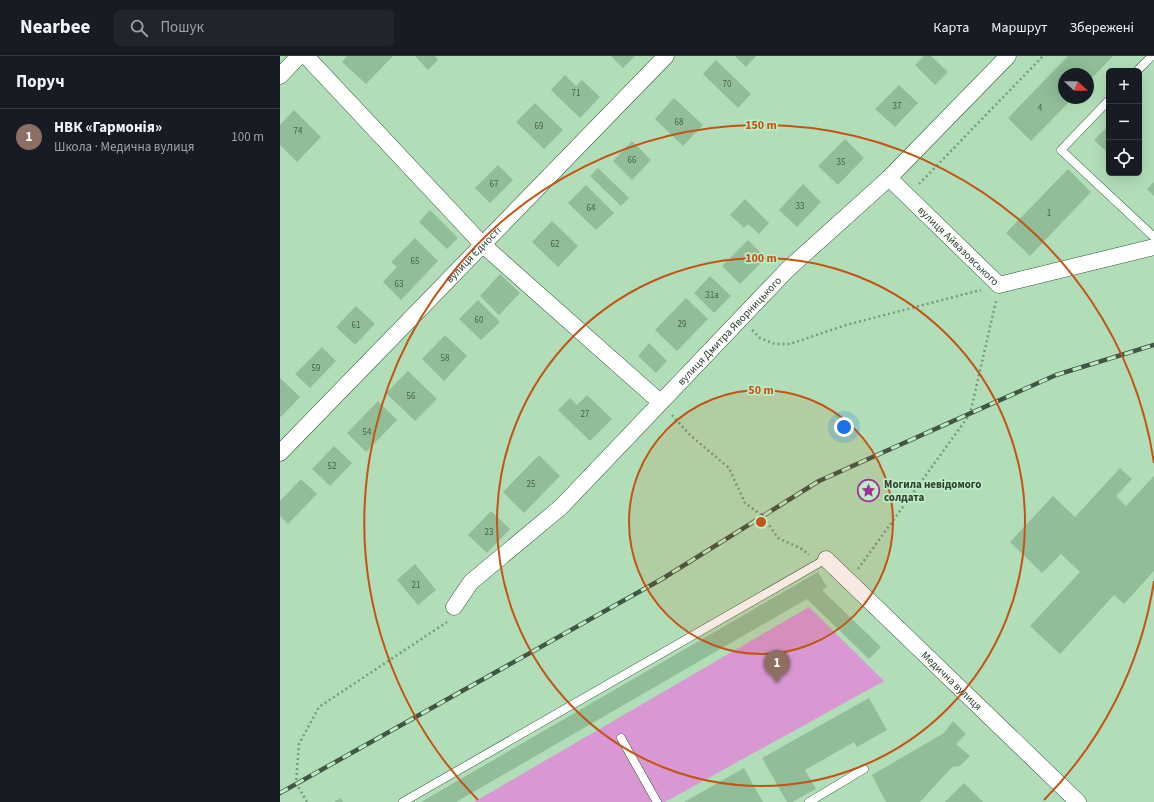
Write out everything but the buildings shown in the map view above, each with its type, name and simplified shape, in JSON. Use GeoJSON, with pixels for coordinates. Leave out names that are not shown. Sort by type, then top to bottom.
{"type":"FeatureCollection","features":[{"type":"Feature","properties":{"kind":"street"},"geometry":{"type":"LineString","coordinates":[[280,76],[299,56]]}},
{"type":"Feature","properties":{"kind":"street"},"geometry":{"type":"LineString","coordinates":[[306,56],[482,244],[660,402]]}},
{"type":"Feature","properties":{"kind":"street","name":"вулиця Єдності"},"geometry":{"type":"LineString","coordinates":[[280,453],[666,56]]}},
{"type":"Feature","properties":{"kind":"street","name":"вулиця Дмитра Яворницького"},"geometry":{"type":"LineString","coordinates":[[454,607],[471,582],[561,507],[788,269],[889,178],[1008,56]]}},
{"type":"Feature","properties":{"kind":"street","name":"вулиця Айвазовського"},"geometry":{"type":"LineString","coordinates":[[889,178],[999,285],[1154,247]]}},
{"type":"Feature","properties":{"kind":"street","name":"Медична вулиця"},"geometry":{"type":"LineString","coordinates":[[822,561],[849,582],[1078,802]]}},
{"type":"Feature","properties":{"kind":"lane"},"geometry":{"type":"LineString","coordinates":[[1140,68],[1152,56]]}},
{"type":"Feature","properties":{"kind":"lane"},"geometry":{"type":"LineString","coordinates":[[1106,103],[1061,150],[1154,236]]}},
{"type":"Feature","properties":{"kind":"lane"},"geometry":{"type":"LineString","coordinates":[[403,802],[822,561]]}},
{"type":"Feature","properties":{"kind":"lane"},"geometry":{"type":"LineString","coordinates":[[621,738],[657,802]]}},
{"type":"Feature","properties":{"kind":"lane"},"geometry":{"type":"LineString","coordinates":[[809,802],[864,769]]}},
{"type":"Feature","properties":{"kind":"path"},"geometry":{"type":"LineString","coordinates":[[908,196],[1043,56]]}},
{"type":"Feature","properties":{"kind":"path"},"geometry":{"type":"LineString","coordinates":[[740,318],[760,338],[775,344],[790,344],[846,325],[999,285],[970,414],[849,582]]}},
{"type":"Feature","properties":{"kind":"path"},"geometry":{"type":"LineString","coordinates":[[660,402],[690,435],[729,468],[745,503],[763,516],[778,538],[802,549],[822,561]]}},
{"type":"Feature","properties":{"kind":"path"},"geometry":{"type":"LineString","coordinates":[[306,802],[296,784],[299,744],[319,707],[446,624],[454,607]]}},
{"type":"Feature","properties":{"kind":"shaded area"},"geometry":{"type":"Polygon","coordinates":[[[809,607],[884,681],[665,802],[474,802],[809,607]]]}},
{"type":"Feature","properties":{"kind":"railway"},"geometry":{"type":"LineString","coordinates":[[280,793],[662,579],[819,481],[1056,375],[1154,345]]}},
{"type":"Feature","properties":{"kind":"place","name":"Могила невідомого солдата"},"geometry":{"type":"Point","coordinates":[869,490]}},
{"type":"Feature","properties":{"kind":"place","name":"НВК «Гармонія»"},"geometry":{"type":"Point","coordinates":[777,683]}}]}
